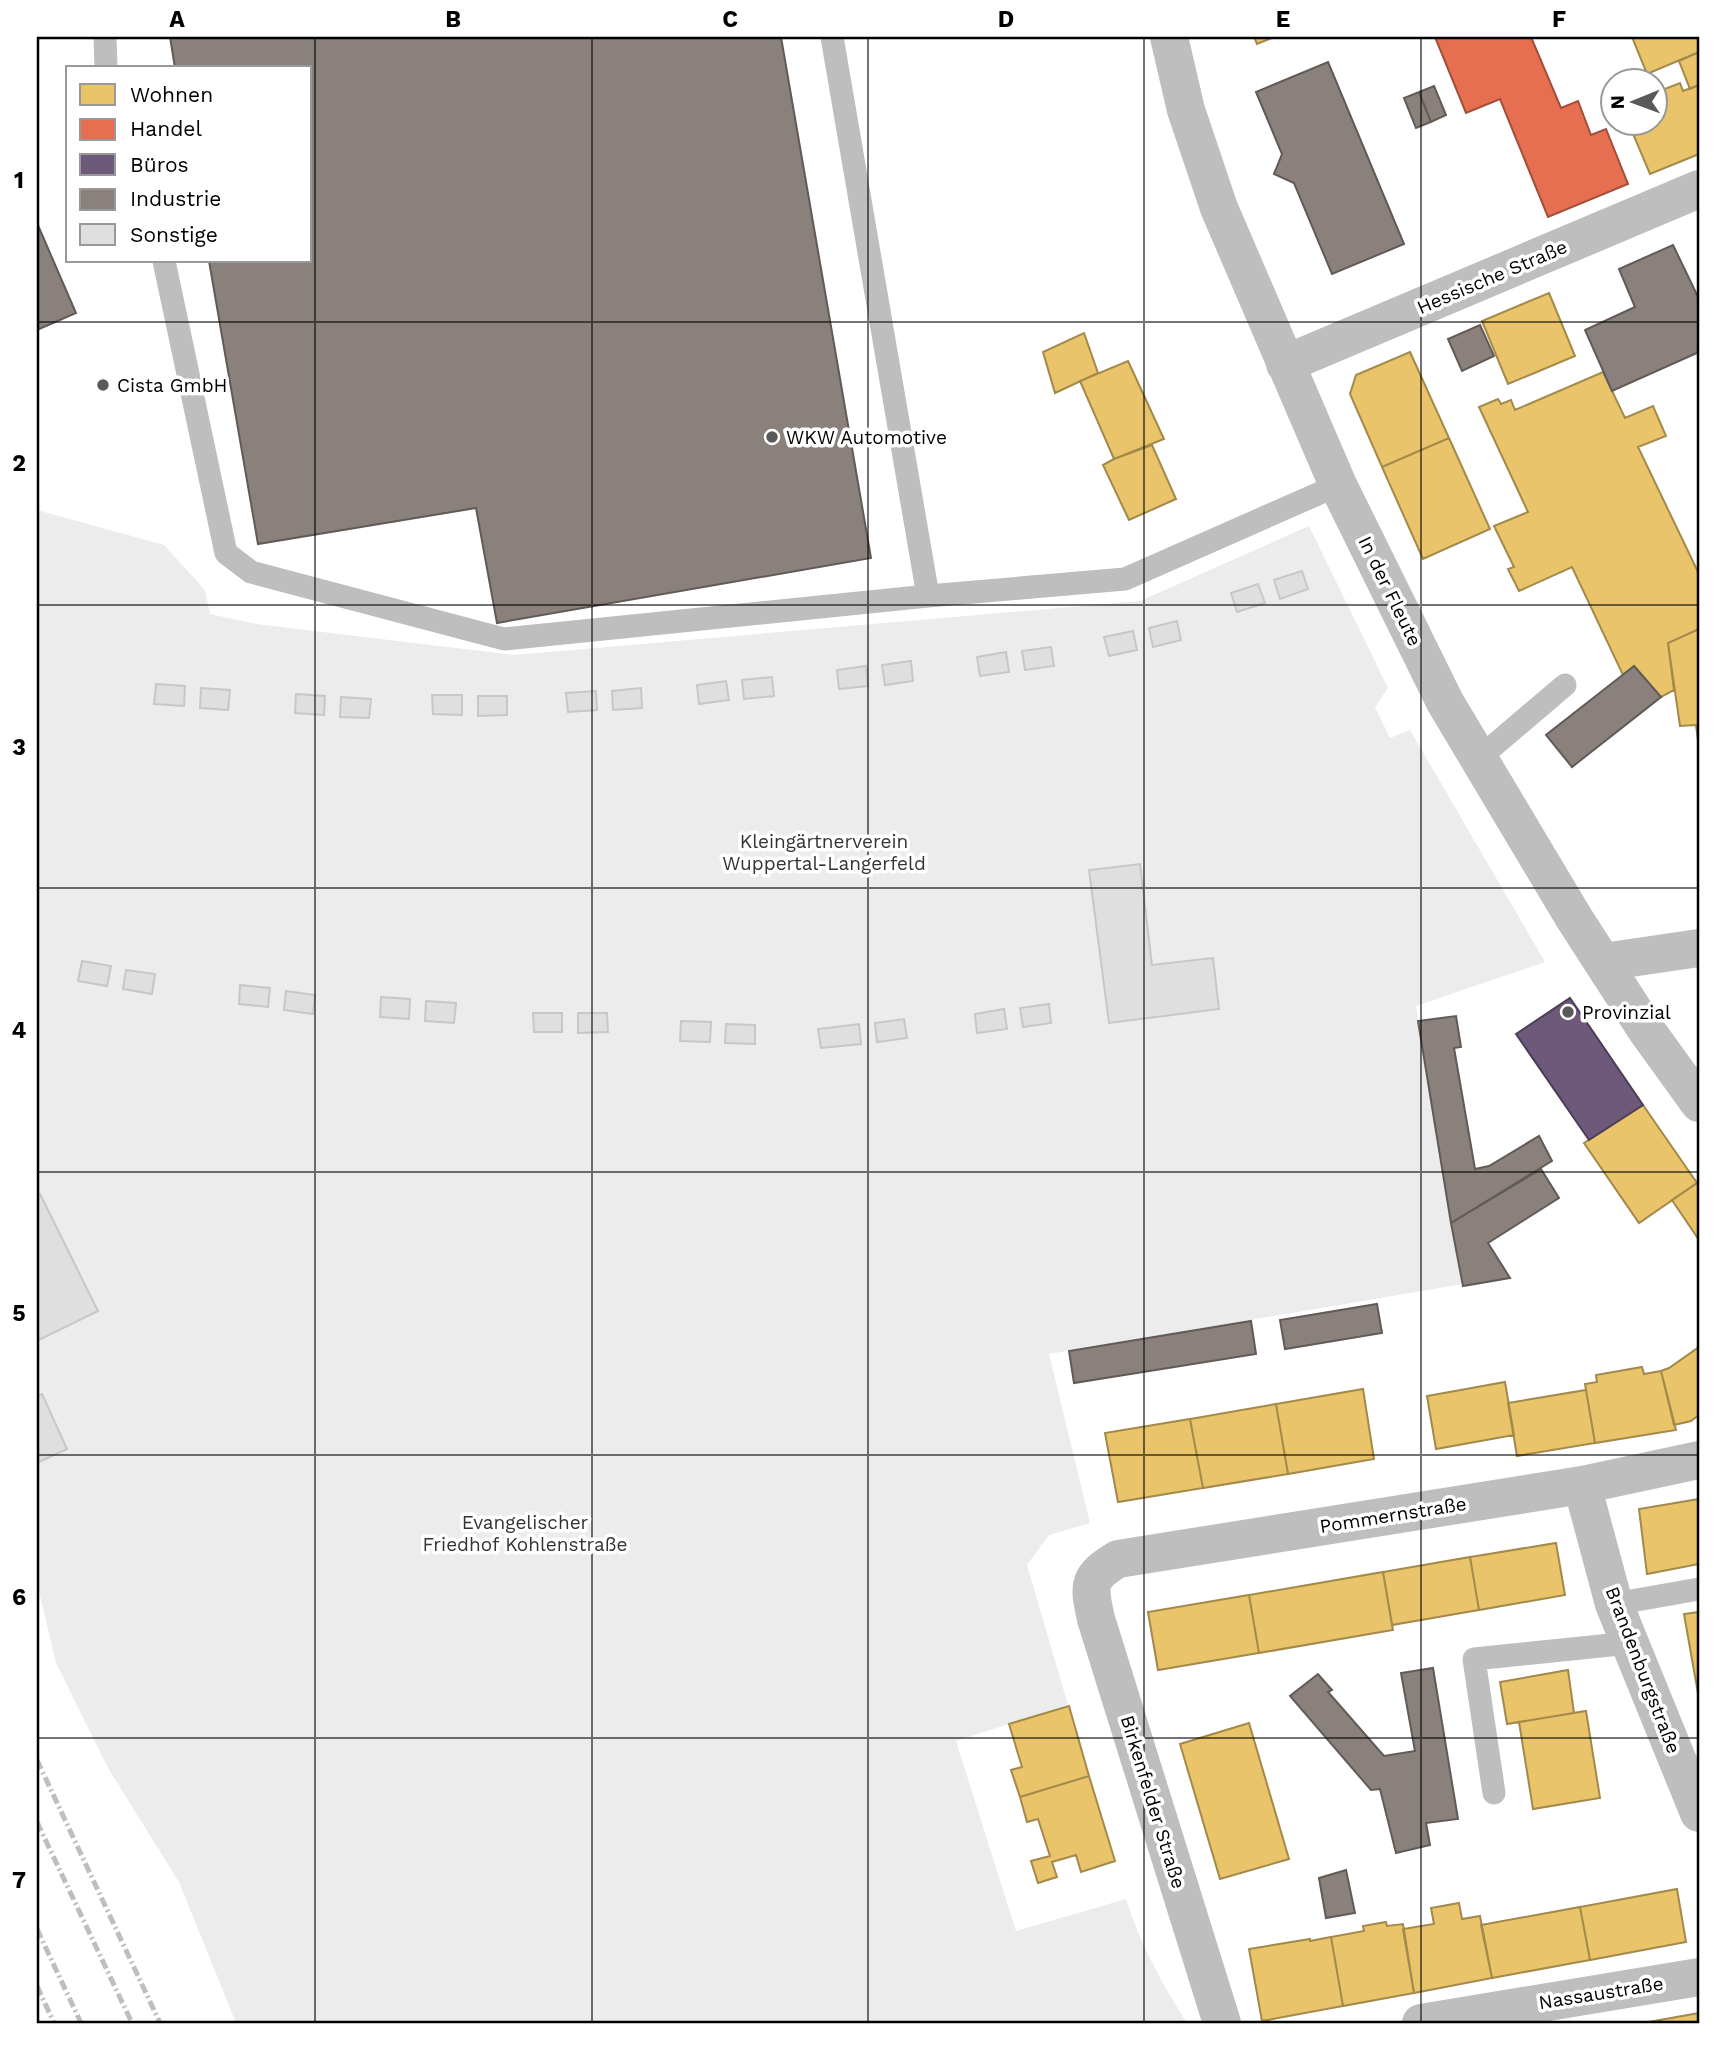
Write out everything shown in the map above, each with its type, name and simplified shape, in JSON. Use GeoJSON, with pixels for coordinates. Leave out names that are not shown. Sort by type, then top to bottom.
{"type":"FeatureCollection","features":[{"type":"Feature","properties":{"kind":"street","name":"In der Fleute"},"geometry":{"type":"LineString","coordinates":[[1169,37],[1186,110],[1219,208],[1338,485],[1445,702],[1603,962],[1647,1031],[1699,1103]]}},
{"type":"Feature","properties":{"kind":"street","name":"Hessische Straße"},"geometry":{"type":"LineString","coordinates":[[1286,364],[1699,189]]}},
{"type":"Feature","properties":{"kind":"street"},"geometry":{"type":"LineString","coordinates":[[1603,962],[1699,948]]}},
{"type":"Feature","properties":{"kind":"street","name":"Pommernstraße"},"geometry":{"type":"LineString","coordinates":[[1093,1580],[1102,1568],[1118,1559],[1582,1485],[1699,1460]]}},
{"type":"Feature","properties":{"kind":"street","name":"Brandenburgstraße"},"geometry":{"type":"LineString","coordinates":[[1582,1485],[1614,1604],[1699,1813]]}},
{"type":"Feature","properties":{"kind":"street","name":"Birkenfelder Straße"},"geometry":{"type":"LineString","coordinates":[[1093,1580],[1091,1594],[1096,1619],[1222,2023]]}},
{"type":"Feature","properties":{"kind":"street","name":"Nassaustraße"},"geometry":{"type":"LineString","coordinates":[[1421,2023],[1699,1977]]}},
{"type":"Feature","properties":{"kind":"lane"},"geometry":{"type":"LineString","coordinates":[[105,37],[106,66]]}},
{"type":"Feature","properties":{"kind":"lane"},"geometry":{"type":"LineString","coordinates":[[832,37],[928,596]]}},
{"type":"Feature","properties":{"kind":"lane"},"geometry":{"type":"LineString","coordinates":[[164,262],[226,553],[251,572],[504,639],[1125,579],[1338,485]]}},
{"type":"Feature","properties":{"kind":"lane"},"geometry":{"type":"LineString","coordinates":[[1478,760],[1565,685]]}},
{"type":"Feature","properties":{"kind":"lane"},"geometry":{"type":"LineString","coordinates":[[1614,1604],[1699,1590]]}},
{"type":"Feature","properties":{"kind":"lane"},"geometry":{"type":"LineString","coordinates":[[1494,1793],[1474,1659],[1630,1643]]}},
{"type":"Feature","properties":{"kind":"green space","name":"Evangelischer Friedhof Kohlenstraße"},"geometry":{"type":"Polygon","coordinates":[[[37,510],[164,545],[205,590],[210,614],[256,624],[514,655],[1140,601],[1309,526],[1388,688],[1375,707],[1390,738],[1410,730],[1545,962],[1416,1006],[1463,1284],[1049,1354],[1090,1523],[1049,1535],[1027,1565],[1068,1705],[956,1741],[1016,1931],[1126,1899],[1152,1963],[1187,2023],[236,2023],[179,1882],[108,1768],[56,1663],[37,1583],[37,510]]]}},
{"type":"Feature","properties":{"kind":"building: Wohnen"},"geometry":{"type":"Polygon","coordinates":[[[1254,37],[1274,37],[1257,44],[1254,37]]]}},
{"type":"Feature","properties":{"kind":"building: Wohnen"},"geometry":{"type":"Polygon","coordinates":[[[1632,37],[1699,37],[1699,52],[1666,66],[1644,66],[1632,37]]]}},
{"type":"Feature","properties":{"kind":"building: Wohnen"},"geometry":{"type":"Polygon","coordinates":[[[1699,52],[1699,85],[1690,89],[1679,61],[1699,52]]]}},
{"type":"Feature","properties":{"kind":"building: Wohnen"},"geometry":{"type":"Polygon","coordinates":[[[1680,83],[1683,91],[1699,85],[1699,154],[1650,174],[1634,136],[1670,136],[1670,87],[1680,83]]]}},
{"type":"Feature","properties":{"kind":"building: Wohnen"},"geometry":{"type":"Polygon","coordinates":[[[1549,293],[1575,356],[1508,384],[1482,321],[1549,293]]]}},
{"type":"Feature","properties":{"kind":"building: Wohnen"},"geometry":{"type":"Polygon","coordinates":[[[1084,333],[1098,373],[1055,393],[1043,352],[1084,333]]]}},
{"type":"Feature","properties":{"kind":"building: Wohnen"},"geometry":{"type":"Polygon","coordinates":[[[1410,352],[1449,438],[1382,467],[1350,394],[1356,375],[1410,352]]]}},
{"type":"Feature","properties":{"kind":"building: Wohnen"},"geometry":{"type":"Polygon","coordinates":[[[1128,361],[1164,439],[1114,459],[1080,381],[1128,361]]]}},
{"type":"Feature","properties":{"kind":"building: Wohnen"},"geometry":{"type":"Polygon","coordinates":[[[1603,372],[1625,418],[1653,406],[1666,436],[1638,447],[1699,574],[1699,629],[1668,643],[1674,690],[1661,697],[1634,666],[1623,675],[1572,567],[1519,591],[1508,569],[1514,567],[1494,526],[1528,512],[1479,407],[1498,399],[1501,404],[1511,400],[1515,410],[1603,372]]]}},
{"type":"Feature","properties":{"kind":"building: Wohnen"},"geometry":{"type":"Polygon","coordinates":[[[1449,438],[1490,529],[1423,559],[1382,467],[1449,438]]]}},
{"type":"Feature","properties":{"kind":"building: Wohnen"},"geometry":{"type":"Polygon","coordinates":[[[1152,445],[1176,499],[1129,520],[1103,465],[1152,445]]]}},
{"type":"Feature","properties":{"kind":"building: Wohnen"},"geometry":{"type":"Polygon","coordinates":[[[1699,629],[1699,748],[1696,725],[1680,726],[1668,643],[1699,629]]]}},
{"type":"Feature","properties":{"kind":"building: Wohnen"},"geometry":{"type":"Polygon","coordinates":[[[1643,1105],[1697,1183],[1639,1223],[1584,1143],[1643,1105]]]}},
{"type":"Feature","properties":{"kind":"building: Wohnen"},"geometry":{"type":"Polygon","coordinates":[[[1697,1183],[1699,1186],[1699,1240],[1672,1200],[1697,1183]]]}},
{"type":"Feature","properties":{"kind":"building: Wohnen"},"geometry":{"type":"Polygon","coordinates":[[[1699,1347],[1699,1415],[1691,1421],[1674,1425],[1661,1371],[1699,1347]]]}},
{"type":"Feature","properties":{"kind":"building: Wohnen"},"geometry":{"type":"Polygon","coordinates":[[[1642,1367],[1644,1374],[1661,1371],[1676,1430],[1595,1443],[1585,1384],[1597,1382],[1596,1375],[1642,1367]]]}},
{"type":"Feature","properties":{"kind":"building: Wohnen"},"geometry":{"type":"Polygon","coordinates":[[[1505,1382],[1514,1435],[1436,1449],[1427,1396],[1505,1382]]]}},
{"type":"Feature","properties":{"kind":"building: Wohnen"},"geometry":{"type":"Polygon","coordinates":[[[1363,1389],[1374,1459],[1288,1474],[1276,1404],[1363,1389]]]}},
{"type":"Feature","properties":{"kind":"building: Wohnen"},"geometry":{"type":"Polygon","coordinates":[[[1586,1390],[1595,1443],[1517,1456],[1508,1403],[1586,1390]]]}},
{"type":"Feature","properties":{"kind":"building: Wohnen"},"geometry":{"type":"Polygon","coordinates":[[[1276,1404],[1288,1474],[1203,1488],[1190,1419],[1276,1404]]]}},
{"type":"Feature","properties":{"kind":"building: Wohnen"},"geometry":{"type":"Polygon","coordinates":[[[1190,1419],[1203,1488],[1118,1502],[1105,1433],[1190,1419]]]}},
{"type":"Feature","properties":{"kind":"building: Wohnen"},"geometry":{"type":"Polygon","coordinates":[[[1699,1499],[1699,1564],[1647,1574],[1639,1509],[1699,1499]]]}},
{"type":"Feature","properties":{"kind":"building: Wohnen"},"geometry":{"type":"Polygon","coordinates":[[[1556,1543],[1565,1595],[1479,1610],[1470,1557],[1556,1543]]]}},
{"type":"Feature","properties":{"kind":"building: Wohnen"},"geometry":{"type":"Polygon","coordinates":[[[1470,1557],[1479,1610],[1392,1625],[1383,1572],[1470,1557]]]}},
{"type":"Feature","properties":{"kind":"building: Wohnen"},"geometry":{"type":"Polygon","coordinates":[[[1383,1572],[1393,1630],[1259,1653],[1249,1595],[1383,1572]]]}},
{"type":"Feature","properties":{"kind":"building: Wohnen"},"geometry":{"type":"Polygon","coordinates":[[[1249,1595],[1259,1653],[1158,1670],[1148,1612],[1249,1595]]]}},
{"type":"Feature","properties":{"kind":"building: Wohnen"},"geometry":{"type":"Polygon","coordinates":[[[1699,1612],[1699,1699],[1684,1614],[1699,1612]]]}},
{"type":"Feature","properties":{"kind":"building: Wohnen"},"geometry":{"type":"Polygon","coordinates":[[[1568,1670],[1574,1713],[1507,1724],[1500,1682],[1568,1670]]]}},
{"type":"Feature","properties":{"kind":"building: Wohnen"},"geometry":{"type":"Polygon","coordinates":[[[1069,1706],[1089,1776],[1020,1797],[1011,1770],[1022,1767],[1009,1724],[1069,1706]]]}},
{"type":"Feature","properties":{"kind":"building: Wohnen"},"geometry":{"type":"Polygon","coordinates":[[[1586,1711],[1600,1798],[1533,1809],[1519,1722],[1586,1711]]]}},
{"type":"Feature","properties":{"kind":"building: Wohnen"},"geometry":{"type":"Polygon","coordinates":[[[1249,1723],[1289,1859],[1220,1879],[1180,1744],[1249,1723]]]}},
{"type":"Feature","properties":{"kind":"building: Wohnen"},"geometry":{"type":"Polygon","coordinates":[[[1089,1776],[1115,1861],[1081,1872],[1076,1855],[1052,1862],[1057,1877],[1038,1883],[1031,1861],[1050,1856],[1038,1819],[1027,1822],[1020,1797],[1089,1776]]]}},
{"type":"Feature","properties":{"kind":"building: Wohnen"},"geometry":{"type":"Polygon","coordinates":[[[1677,1889],[1686,1942],[1590,1960],[1580,1907],[1677,1889]]]}},
{"type":"Feature","properties":{"kind":"building: Wohnen"},"geometry":{"type":"Polygon","coordinates":[[[1459,1903],[1462,1919],[1480,1916],[1492,1978],[1414,1993],[1403,1929],[1434,1924],[1431,1908],[1459,1903]]]}},
{"type":"Feature","properties":{"kind":"building: Wohnen"},"geometry":{"type":"Polygon","coordinates":[[[1580,1907],[1590,1960],[1492,1978],[1481,1925],[1580,1907]]]}},
{"type":"Feature","properties":{"kind":"building: Wohnen"},"geometry":{"type":"Polygon","coordinates":[[[1386,1922],[1387,1926],[1403,1924],[1414,1993],[1343,2006],[1331,1937],[1364,1931],[1363,1926],[1386,1922]]]}},
{"type":"Feature","properties":{"kind":"building: Wohnen"},"geometry":{"type":"Polygon","coordinates":[[[1331,1937],[1343,2006],[1262,2021],[1249,1949],[1331,1937]]]}},
{"type":"Feature","properties":{"kind":"building: Wohnen"},"geometry":{"type":"Polygon","coordinates":[[[1699,2013],[1699,2023],[1643,2023],[1699,2013]]]}},
{"type":"Feature","properties":{"kind":"building: Handel"},"geometry":{"type":"Polygon","coordinates":[[[1435,37],[1531,37],[1561,108],[1578,101],[1591,135],[1600,131],[1600,136],[1609,136],[1628,184],[1548,217],[1500,99],[1466,113],[1435,37]]]}},
{"type":"Feature","properties":{"kind":"building: Büros"},"geometry":{"type":"Polygon","coordinates":[[[1570,998],[1643,1105],[1589,1140],[1516,1034],[1570,998]]]}},
{"type":"Feature","properties":{"kind":"building: Industrie"},"geometry":{"type":"Polygon","coordinates":[[[170,37],[781,37],[871,558],[497,623],[476,508],[258,544],[209,262],[312,262],[312,66],[175,66],[170,37]]]}},
{"type":"Feature","properties":{"kind":"building: Industrie"},"geometry":{"type":"Polygon","coordinates":[[[1328,62],[1404,244],[1332,274],[1294,183],[1274,174],[1282,154],[1256,92],[1328,62]]]}},
{"type":"Feature","properties":{"kind":"building: Industrie"},"geometry":{"type":"Polygon","coordinates":[[[1434,86],[1446,115],[1431,122],[1419,92],[1434,86]]]}},
{"type":"Feature","properties":{"kind":"building: Industrie"},"geometry":{"type":"Polygon","coordinates":[[[1419,92],[1431,122],[1416,128],[1404,98],[1419,92]]]}},
{"type":"Feature","properties":{"kind":"building: Industrie"},"geometry":{"type":"Polygon","coordinates":[[[37,223],[76,313],[37,330],[37,223]]]}},
{"type":"Feature","properties":{"kind":"building: Industrie"},"geometry":{"type":"Polygon","coordinates":[[[1673,245],[1699,299],[1699,352],[1612,391],[1585,330],[1635,307],[1619,269],[1673,245]]]}},
{"type":"Feature","properties":{"kind":"building: Industrie"},"geometry":{"type":"Polygon","coordinates":[[[1480,325],[1494,356],[1462,371],[1448,339],[1480,325]]]}},
{"type":"Feature","properties":{"kind":"building: Industrie"},"geometry":{"type":"Polygon","coordinates":[[[1634,666],[1661,697],[1572,767],[1546,735],[1634,666]]]}},
{"type":"Feature","properties":{"kind":"building: Industrie"},"geometry":{"type":"Polygon","coordinates":[[[1456,1016],[1461,1047],[1454,1048],[1475,1169],[1489,1166],[1539,1136],[1552,1161],[1451,1223],[1418,1021],[1456,1016]]]}},
{"type":"Feature","properties":{"kind":"building: Industrie"},"geometry":{"type":"Polygon","coordinates":[[[1541,1169],[1559,1198],[1488,1243],[1510,1278],[1463,1286],[1451,1223],[1541,1169]]]}},
{"type":"Feature","properties":{"kind":"building: Industrie"},"geometry":{"type":"Polygon","coordinates":[[[1377,1304],[1382,1333],[1285,1349],[1280,1320],[1377,1304]]]}},
{"type":"Feature","properties":{"kind":"building: Industrie"},"geometry":{"type":"Polygon","coordinates":[[[1251,1321],[1256,1354],[1074,1383],[1069,1351],[1251,1321]]]}},
{"type":"Feature","properties":{"kind":"building: Industrie"},"geometry":{"type":"Polygon","coordinates":[[[1433,1668],[1458,1819],[1426,1823],[1430,1845],[1396,1853],[1380,1789],[1371,1790],[1290,1696],[1318,1674],[1332,1690],[1328,1692],[1384,1756],[1415,1751],[1401,1673],[1433,1668]]]}},
{"type":"Feature","properties":{"kind":"building: Industrie"},"geometry":{"type":"Polygon","coordinates":[[[1346,1870],[1355,1913],[1326,1918],[1319,1878],[1346,1870]]]}},
{"type":"Feature","properties":{"kind":"building: Sonstige"},"geometry":{"type":"Polygon","coordinates":[[[1302,571],[1308,589],[1280,599],[1274,580],[1302,571]]]}},
{"type":"Feature","properties":{"kind":"building: Sonstige"},"geometry":{"type":"Polygon","coordinates":[[[1258,584],[1265,603],[1237,612],[1231,593],[1258,584]]]}},
{"type":"Feature","properties":{"kind":"building: Sonstige"},"geometry":{"type":"Polygon","coordinates":[[[1177,621],[1181,640],[1153,647],[1149,628],[1177,621]]]}},
{"type":"Feature","properties":{"kind":"building: Sonstige"},"geometry":{"type":"Polygon","coordinates":[[[1133,631],[1137,650],[1109,656],[1104,637],[1133,631]]]}},
{"type":"Feature","properties":{"kind":"building: Sonstige"},"geometry":{"type":"Polygon","coordinates":[[[1051,647],[1054,666],[1025,670],[1022,651],[1051,647]]]}},
{"type":"Feature","properties":{"kind":"building: Sonstige"},"geometry":{"type":"Polygon","coordinates":[[[1006,652],[1009,672],[980,676],[977,657],[1006,652]]]}},
{"type":"Feature","properties":{"kind":"building: Sonstige"},"geometry":{"type":"Polygon","coordinates":[[[911,661],[913,681],[885,685],[882,665],[911,661]]]}},
{"type":"Feature","properties":{"kind":"building: Sonstige"},"geometry":{"type":"Polygon","coordinates":[[[866,666],[868,686],[839,689],[837,670],[866,666]]]}},
{"type":"Feature","properties":{"kind":"building: Sonstige"},"geometry":{"type":"Polygon","coordinates":[[[772,677],[774,696],[744,699],[742,680],[772,677]]]}},
{"type":"Feature","properties":{"kind":"building: Sonstige"},"geometry":{"type":"Polygon","coordinates":[[[726,681],[729,700],[699,704],[697,685],[726,681]]]}},
{"type":"Feature","properties":{"kind":"building: Sonstige"},"geometry":{"type":"Polygon","coordinates":[[[156,684],[185,686],[184,706],[154,704],[156,684]]]}},
{"type":"Feature","properties":{"kind":"building: Sonstige"},"geometry":{"type":"Polygon","coordinates":[[[201,688],[230,690],[228,710],[200,708],[201,688]]]}},
{"type":"Feature","properties":{"kind":"building: Sonstige"},"geometry":{"type":"Polygon","coordinates":[[[641,688],[642,708],[613,710],[612,691],[641,688]]]}},
{"type":"Feature","properties":{"kind":"building: Sonstige"},"geometry":{"type":"Polygon","coordinates":[[[596,691],[597,710],[568,712],[566,693],[596,691]]]}},
{"type":"Feature","properties":{"kind":"building: Sonstige"},"geometry":{"type":"Polygon","coordinates":[[[296,694],[325,696],[324,715],[295,713],[296,694]]]}},
{"type":"Feature","properties":{"kind":"building: Sonstige"},"geometry":{"type":"Polygon","coordinates":[[[432,695],[462,695],[462,715],[433,714],[432,695]]]}},
{"type":"Feature","properties":{"kind":"building: Sonstige"},"geometry":{"type":"Polygon","coordinates":[[[478,696],[507,696],[507,715],[478,716],[478,696]]]}},
{"type":"Feature","properties":{"kind":"building: Sonstige"},"geometry":{"type":"Polygon","coordinates":[[[341,697],[371,699],[369,718],[340,717],[341,697]]]}},
{"type":"Feature","properties":{"kind":"building: Sonstige"},"geometry":{"type":"Polygon","coordinates":[[[1140,864],[1152,965],[1213,958],[1219,1009],[1109,1023],[1089,870],[1140,864]]]}},
{"type":"Feature","properties":{"kind":"building: Sonstige"},"geometry":{"type":"Polygon","coordinates":[[[82,961],[111,966],[107,986],[78,981],[82,961]]]}},
{"type":"Feature","properties":{"kind":"building: Sonstige"},"geometry":{"type":"Polygon","coordinates":[[[126,970],[155,974],[152,994],[123,989],[126,970]]]}},
{"type":"Feature","properties":{"kind":"building: Sonstige"},"geometry":{"type":"Polygon","coordinates":[[[240,985],[270,988],[268,1007],[239,1004],[240,985]]]}},
{"type":"Feature","properties":{"kind":"building: Sonstige"},"geometry":{"type":"Polygon","coordinates":[[[286,991],[315,995],[313,1014],[284,1010],[286,991]]]}},
{"type":"Feature","properties":{"kind":"building: Sonstige"},"geometry":{"type":"Polygon","coordinates":[[[381,997],[410,999],[409,1019],[380,1017],[381,997]]]}},
{"type":"Feature","properties":{"kind":"building: Sonstige"},"geometry":{"type":"Polygon","coordinates":[[[426,1001],[456,1003],[454,1023],[425,1021],[426,1001]]]}},
{"type":"Feature","properties":{"kind":"building: Sonstige"},"geometry":{"type":"Polygon","coordinates":[[[1049,1004],[1051,1023],[1023,1027],[1020,1008],[1049,1004]]]}},
{"type":"Feature","properties":{"kind":"building: Sonstige"},"geometry":{"type":"Polygon","coordinates":[[[1004,1009],[1007,1029],[977,1033],[975,1014],[1004,1009]]]}},
{"type":"Feature","properties":{"kind":"building: Sonstige"},"geometry":{"type":"Polygon","coordinates":[[[533,1013],[562,1013],[562,1032],[534,1032],[533,1013]]]}},
{"type":"Feature","properties":{"kind":"building: Sonstige"},"geometry":{"type":"Polygon","coordinates":[[[578,1013],[607,1013],[608,1032],[578,1033],[578,1013]]]}},
{"type":"Feature","properties":{"kind":"building: Sonstige"},"geometry":{"type":"Polygon","coordinates":[[[904,1019],[907,1038],[877,1042],[875,1023],[904,1019]]]}},
{"type":"Feature","properties":{"kind":"building: Sonstige"},"geometry":{"type":"Polygon","coordinates":[[[681,1021],[711,1022],[710,1042],[680,1041],[681,1021]]]}},
{"type":"Feature","properties":{"kind":"building: Sonstige"},"geometry":{"type":"Polygon","coordinates":[[[726,1024],[755,1025],[755,1044],[725,1043],[726,1024]]]}},
{"type":"Feature","properties":{"kind":"building: Sonstige"},"geometry":{"type":"Polygon","coordinates":[[[859,1024],[861,1044],[821,1048],[818,1029],[859,1024]]]}},
{"type":"Feature","properties":{"kind":"building: Sonstige"},"geometry":{"type":"Polygon","coordinates":[[[40,1194],[98,1311],[37,1341],[37,1196],[40,1194]]]}},
{"type":"Feature","properties":{"kind":"building: Sonstige"},"geometry":{"type":"Polygon","coordinates":[[[42,1394],[67,1449],[37,1463],[37,1396],[42,1394]]]}},
{"type":"Feature","properties":{"kind":"railway"},"geometry":{"type":"LineString","coordinates":[[37,1760],[160,2023]]}},
{"type":"Feature","properties":{"kind":"railway"},"geometry":{"type":"LineString","coordinates":[[37,1822],[132,2023]]}},
{"type":"Feature","properties":{"kind":"railway"},"geometry":{"type":"LineString","coordinates":[[37,1929],[81,2023]]}},
{"type":"Feature","properties":{"kind":"railway"},"geometry":{"type":"LineString","coordinates":[[37,1986],[54,2023]]}},
{"type":"Feature","properties":{"kind":"place","name":"Cista GmbH"},"geometry":{"type":"Point","coordinates":[103,385]}},
{"type":"Feature","properties":{"kind":"place","name":"WKW Automotive"},"geometry":{"type":"Point","coordinates":[772,437]}},
{"type":"Feature","properties":{"kind":"place","name":"Provinzial"},"geometry":{"type":"Point","coordinates":[1568,1012]}},
{"type":"Feature","properties":{"kind":"park label","name":"Kleingärtnerverein Wuppertal-Langerfeld"},"geometry":{"type":"Point","coordinates":[824,852]}}]}
